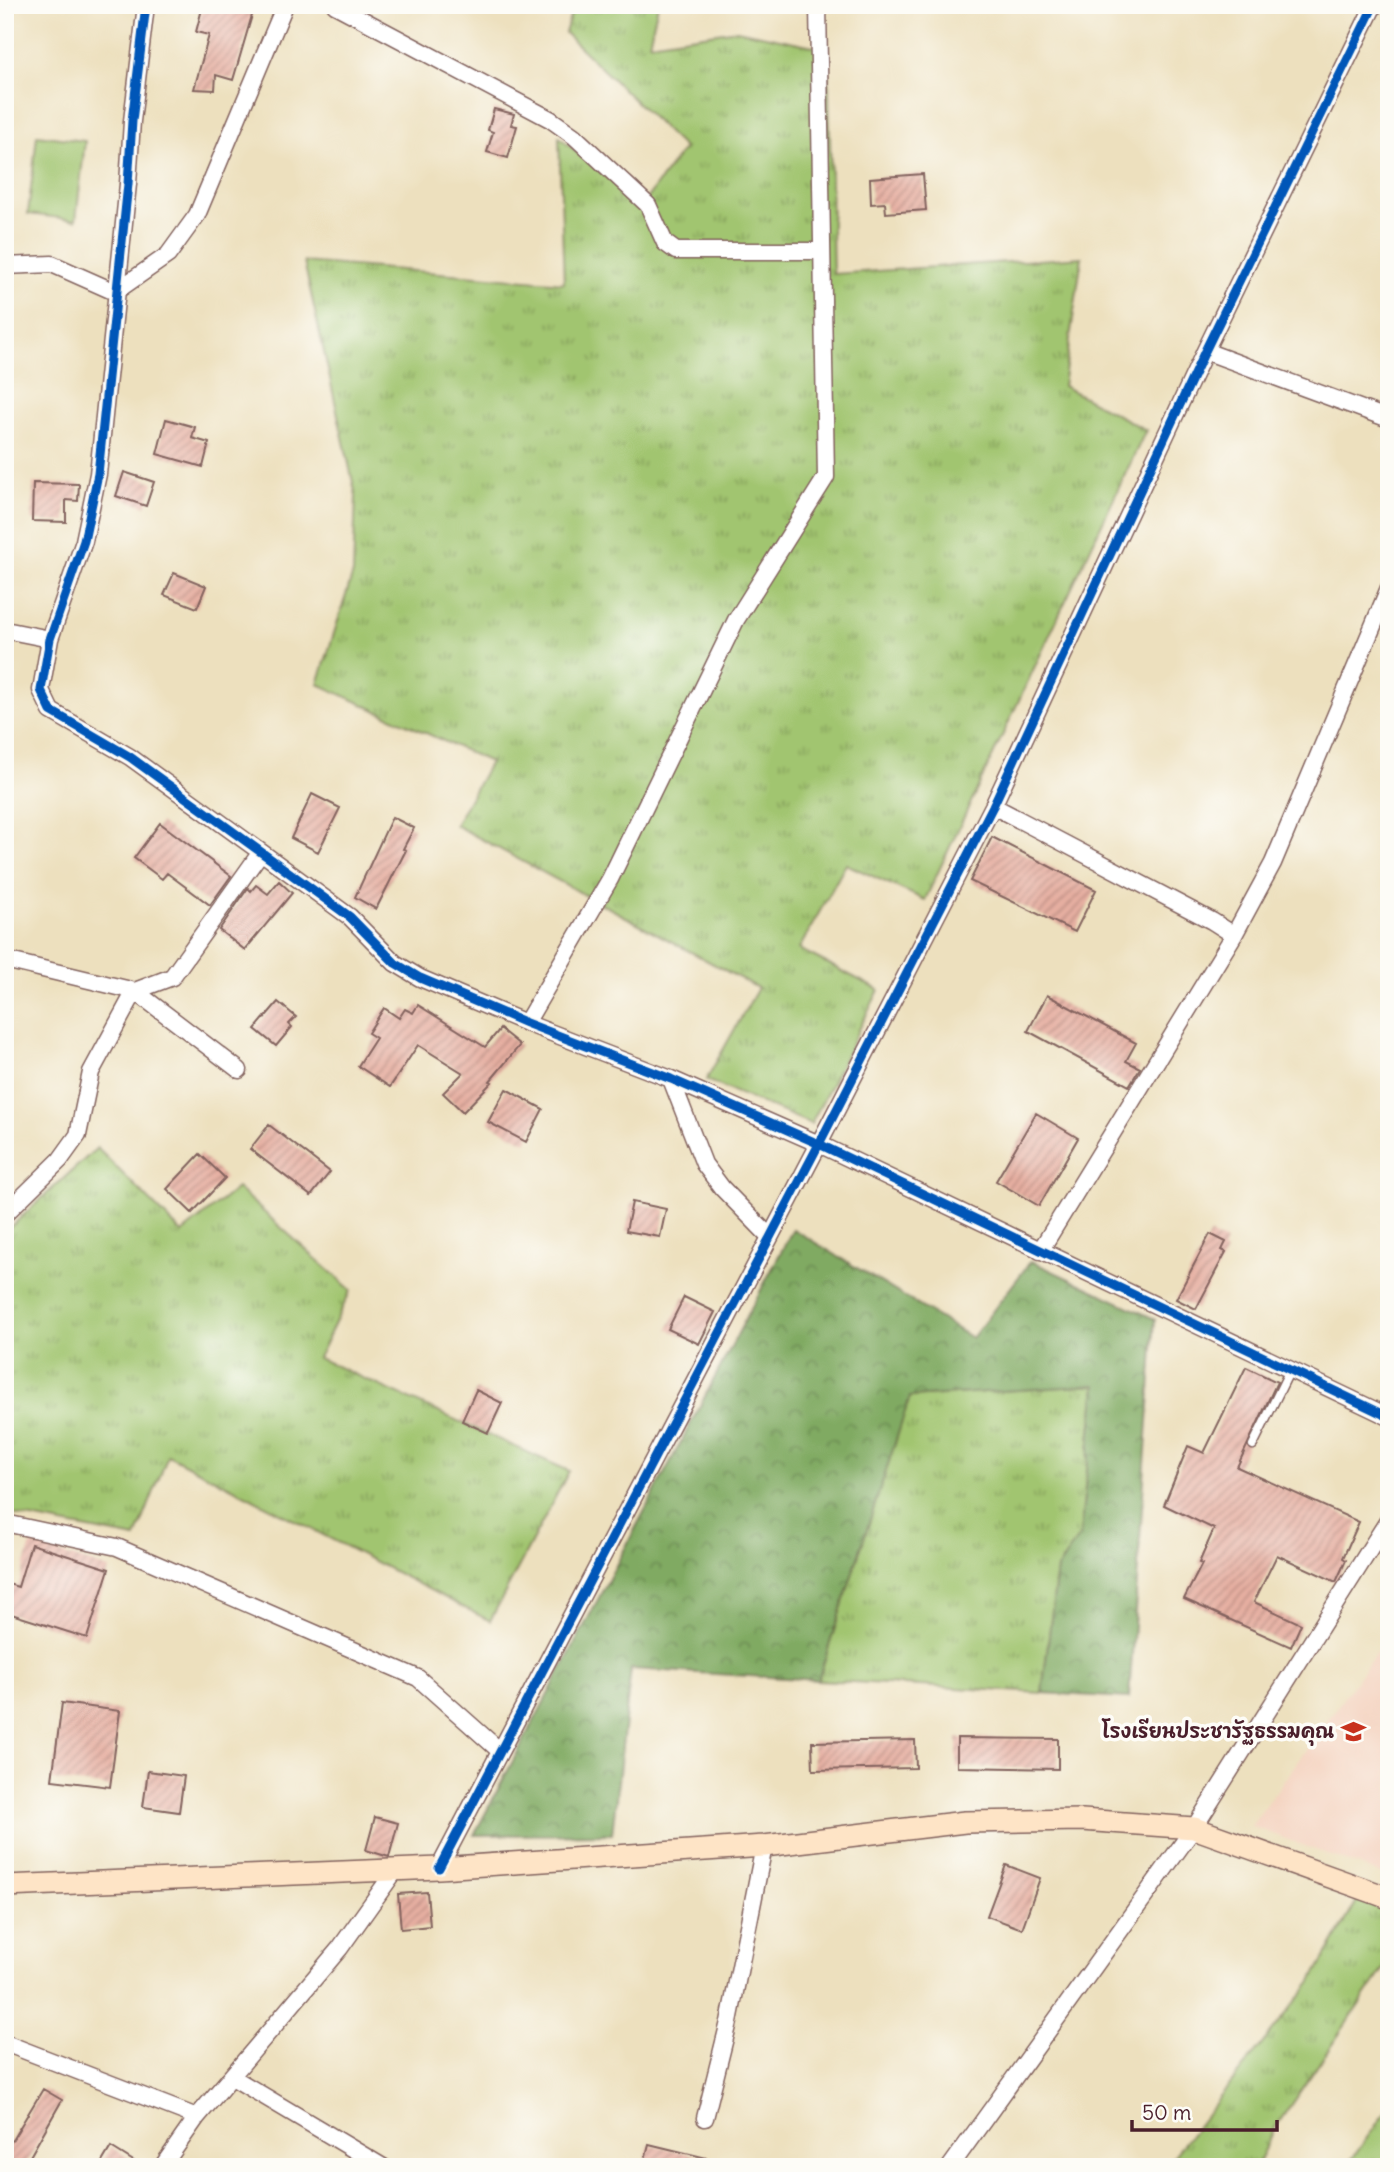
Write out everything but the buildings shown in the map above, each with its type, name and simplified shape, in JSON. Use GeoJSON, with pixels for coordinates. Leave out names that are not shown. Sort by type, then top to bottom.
{"type":"FeatureCollection","features":[{"type":"Feature","properties":{"kind":"street"},"geometry":{"type":"LineString","coordinates":[[146,5],[132,121],[98,474],[84,541],[50,639],[41,690],[51,711],[130,757],[351,917],[396,963],[420,978],[526,1023],[671,1079],[819,1144],[1389,1417]]}},
{"type":"Feature","properties":{"kind":"street"},"geometry":{"type":"LineString","coordinates":[[116,292],[168,255],[197,215],[285,5]]}},
{"type":"Feature","properties":{"kind":"street"},"geometry":{"type":"LineString","coordinates":[[335,5],[550,119],[574,136],[648,205],[665,243],[676,251],[822,251]]}},
{"type":"Feature","properties":{"kind":"street"},"geometry":{"type":"LineString","coordinates":[[526,1023],[610,879],[736,620],[826,477],[818,5]]}},
{"type":"Feature","properties":{"kind":"street"},"geometry":{"type":"LineString","coordinates":[[439,1868],[993,806],[1205,351],[1374,5]]}},
{"type":"Feature","properties":{"kind":"street"},"geometry":{"type":"LineString","coordinates":[[5,266],[52,264],[116,292]]}},
{"type":"Feature","properties":{"kind":"street"},"geometry":{"type":"LineString","coordinates":[[1205,351],[1389,419]]}},
{"type":"Feature","properties":{"kind":"street"},"geometry":{"type":"LineString","coordinates":[[1040,1251],[1234,935],[1273,863],[1389,588]]}},
{"type":"Feature","properties":{"kind":"street"},"geometry":{"type":"LineString","coordinates":[[5,630],[50,639]]}},
{"type":"Feature","properties":{"kind":"street"},"geometry":{"type":"LineString","coordinates":[[993,806],[1234,935]]}},
{"type":"Feature","properties":{"kind":"street"},"geometry":{"type":"LineString","coordinates":[[5,1214],[60,1160],[78,1135],[91,1072],[135,991],[172,976],[261,852]]}},
{"type":"Feature","properties":{"kind":"street"},"geometry":{"type":"LineString","coordinates":[[5,960],[135,991],[239,1070]]}},
{"type":"Feature","properties":{"kind":"street"},"geometry":{"type":"LineString","coordinates":[[671,1079],[704,1164],[722,1188],[769,1236]]}},
{"type":"Feature","properties":{"kind":"street"},"geometry":{"type":"LineString","coordinates":[[950,2167],[1194,1828],[1389,1518]]}},
{"type":"Feature","properties":{"kind":"street"},"geometry":{"type":"LineString","coordinates":[[5,1523],[117,1547],[418,1678],[500,1751]]}},
{"type":"Feature","properties":{"kind":"street"},"geometry":{"type":"LineString","coordinates":[[5,1886],[439,1868],[764,1846],[965,1822],[1082,1820],[1194,1828],[1389,1898]]}},
{"type":"Feature","properties":{"kind":"street"},"geometry":{"type":"LineString","coordinates":[[705,2118],[731,2010],[764,1846]]}},
{"type":"Feature","properties":{"kind":"street"},"geometry":{"type":"LineString","coordinates":[[162,2167],[197,2117],[340,1948],[397,1868]]}},
{"type":"Feature","properties":{"kind":"street"},"geometry":{"type":"LineString","coordinates":[[5,2043],[197,2117]]}},
{"type":"Feature","properties":{"kind":"street"},"geometry":{"type":"LineString","coordinates":[[232,2077],[383,2167]]}},
{"type":"Feature","properties":{"kind":"lane"},"geometry":{"type":"LineString","coordinates":[[1253,1445],[1290,1370]]}},
{"type":"Feature","properties":{"kind":"shaded area","name":"โรงเรียนประชารัฐธรรมคุณ"},"geometry":{"type":"Polygon","coordinates":[[[1389,1635],[1389,1877],[1251,1826],[1389,1635]]]}},
{"type":"Feature","properties":{"kind":"green space"},"geometry":{"type":"Polygon","coordinates":[[[574,5],[658,5],[649,43],[737,30],[828,49],[833,274],[1082,257],[1063,386],[1146,430],[925,900],[846,864],[799,949],[879,990],[811,1124],[706,1080],[758,988],[455,825],[490,762],[318,684],[353,573],[356,496],[304,262],[564,283],[559,137],[641,206],[684,148],[565,33],[574,5]]]}},
{"type":"Feature","properties":{"kind":"green space"},"geometry":{"type":"Polygon","coordinates":[[[37,135],[85,141],[76,220],[28,214],[37,135]]]}},
{"type":"Feature","properties":{"kind":"green space"},"geometry":{"type":"Polygon","coordinates":[[[97,1148],[182,1233],[237,1188],[351,1290],[318,1358],[569,1471],[490,1621],[168,1455],[136,1538],[5,1513],[5,1232],[97,1148]]]}},
{"type":"Feature","properties":{"kind":"green space"},"geometry":{"type":"Polygon","coordinates":[[[793,1229],[972,1338],[1031,1261],[1155,1319],[1129,1698],[1042,1693],[1057,1569],[1080,1535],[1096,1385],[910,1397],[818,1680],[631,1669],[612,1834],[474,1835],[793,1229]]]}},
{"type":"Feature","properties":{"kind":"green space"},"geometry":{"type":"Polygon","coordinates":[[[1096,1385],[1080,1535],[1057,1569],[1042,1693],[818,1680],[909,1397],[1096,1385]]]}},
{"type":"Feature","properties":{"kind":"green space"},"geometry":{"type":"Polygon","coordinates":[[[1358,1899],[1389,1912],[1389,1961],[1275,2128],[1256,2167],[1165,2167],[1312,1981],[1358,1899]]]}},
{"type":"Feature","properties":{"kind":"green space"},"geometry":{"type":"Polygon","coordinates":[[[1389,2107],[1389,2167],[1348,2167],[1352,2159],[1389,2107]]]}},
{"type":"Feature","properties":{"kind":"cycle path"},"geometry":{"type":"LineString","coordinates":[[146,5],[132,121],[98,474],[84,541],[50,639],[41,690],[51,711],[130,757],[350,917],[395,963],[420,978],[526,1023],[671,1079],[819,1144],[1389,1417]]}},
{"type":"Feature","properties":{"kind":"cycle path"},"geometry":{"type":"LineString","coordinates":[[439,1868],[993,806],[1205,351],[1374,5]]}},
{"type":"Feature","properties":{"kind":"place","name":"โรงเรียนประชารัฐธรรมคุณ"},"geometry":{"type":"Point","coordinates":[1354,1731]}}]}
